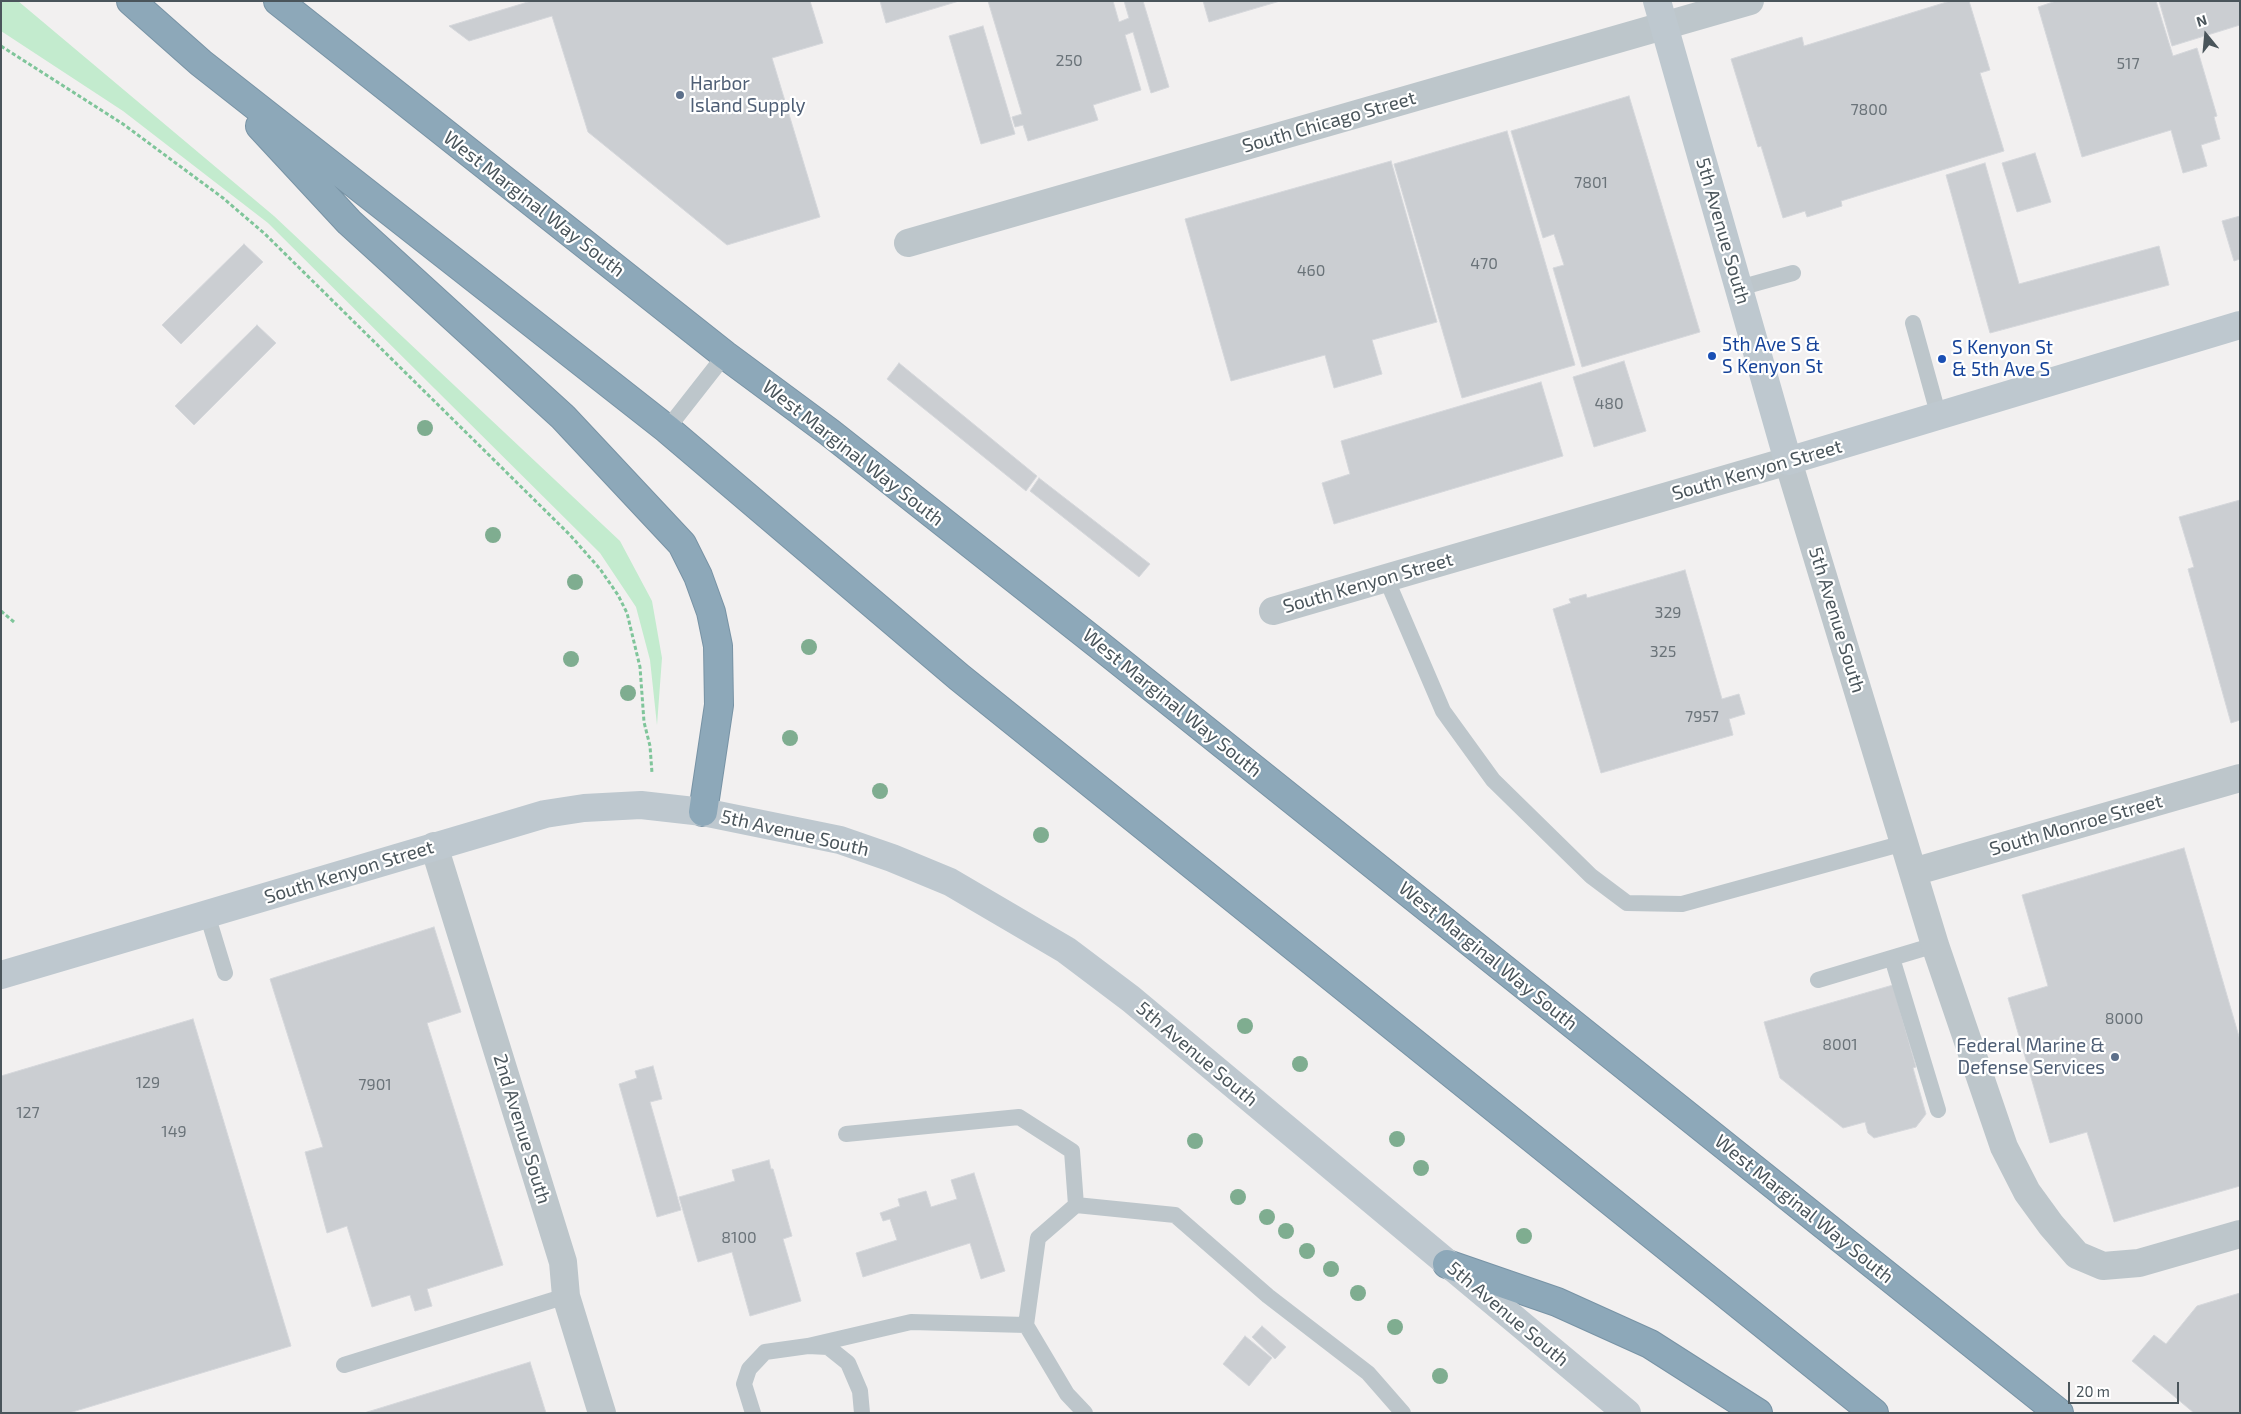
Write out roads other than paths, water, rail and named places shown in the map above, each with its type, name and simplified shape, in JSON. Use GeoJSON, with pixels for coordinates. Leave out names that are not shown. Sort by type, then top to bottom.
{"type":"FeatureCollection","features":[{"type":"Feature","properties":{"kind":"highway"},"geometry":{"type":"LineString","coordinates":[[131,1],[201,63],[667,429],[959,677],[1874,1413]]}},
{"type":"Feature","properties":{"kind":"highway","name":"West Marginal Way South"},"geometry":{"type":"LineString","coordinates":[[278,1],[725,356],[829,432],[1092,639],[2059,1413]]}},
{"type":"Feature","properties":{"kind":"highway"},"geometry":{"type":"LineString","coordinates":[[201,63],[349,222],[563,417],[682,544],[698,576],[711,612],[718,646],[719,705],[702,812]]}},
{"type":"Feature","properties":{"kind":"highway"},"geometry":{"type":"LineString","coordinates":[[1447,1264],[1557,1302],[1650,1344],[1758,1413]]}},
{"type":"Feature","properties":{"kind":"street","name":"South Chicago Street"},"geometry":{"type":"LineString","coordinates":[[908,242],[1660,14],[1750,1]]}},
{"type":"Feature","properties":{"kind":"street","name":"5th Avenue South"},"geometry":{"type":"LineString","coordinates":[[1660,14],[1788,461],[1912,872],[2004,1147],[2026,1192],[2051,1225],[2077,1255],[2103,1266],[2138,1263],[2240,1234]]}},
{"type":"Feature","properties":{"kind":"street","name":"South Kenyon Street"},"geometry":{"type":"LineString","coordinates":[[1273,611],[1940,417],[2240,325]]}},
{"type":"Feature","properties":{"kind":"street","name":"South Monroe Street"},"geometry":{"type":"LineString","coordinates":[[1912,872],[2240,778]]}},
{"type":"Feature","properties":{"kind":"street","name":"South Kenyon Street"},"geometry":{"type":"LineString","coordinates":[[1,975],[545,814],[584,808],[641,805],[702,812]]}},
{"type":"Feature","properties":{"kind":"street","name":"5th Avenue South"},"geometry":{"type":"LineString","coordinates":[[702,812],[840,840],[892,858],[950,882],[1066,950],[1131,999],[1627,1413]]}},
{"type":"Feature","properties":{"kind":"street","name":"2nd Avenue South"},"geometry":{"type":"LineString","coordinates":[[434,846],[563,1262],[566,1296],[602,1413]]}},
{"type":"Feature","properties":{"kind":"lane"},"geometry":{"type":"LineString","coordinates":[[1739,288],[1793,273]]}},
{"type":"Feature","properties":{"kind":"lane"},"geometry":{"type":"LineString","coordinates":[[1913,323],[1940,417]]}},
{"type":"Feature","properties":{"kind":"lane"},"geometry":{"type":"LineString","coordinates":[[667,429],[725,356]]}},
{"type":"Feature","properties":{"kind":"lane"},"geometry":{"type":"LineString","coordinates":[[1386,578],[1443,711],[1493,780],[1591,876],[1627,903],[1682,904],[1904,843]]}},
{"type":"Feature","properties":{"kind":"lane"},"geometry":{"type":"LineString","coordinates":[[207,914],[225,973]]}},
{"type":"Feature","properties":{"kind":"lane"},"geometry":{"type":"LineString","coordinates":[[1818,980],[1935,945]]}},
{"type":"Feature","properties":{"kind":"lane"},"geometry":{"type":"LineString","coordinates":[[1892,958],[1938,1110]]}},
{"type":"Feature","properties":{"kind":"lane"},"geometry":{"type":"LineString","coordinates":[[846,1134],[1019,1118],[1072,1151],[1076,1205]]}},
{"type":"Feature","properties":{"kind":"lane"},"geometry":{"type":"LineString","coordinates":[[1085,1413],[1067,1394],[1026,1325],[1038,1238],[1076,1205],[1175,1215],[1268,1296],[1368,1374],[1403,1413]]}},
{"type":"Feature","properties":{"kind":"lane"},"geometry":{"type":"LineString","coordinates":[[344,1365],[566,1296]]}},
{"type":"Feature","properties":{"kind":"lane"},"geometry":{"type":"LineString","coordinates":[[753,1413],[744,1384],[749,1369],[765,1352],[808,1346],[911,1322],[1026,1325]]}},
{"type":"Feature","properties":{"kind":"lane"},"geometry":{"type":"LineString","coordinates":[[808,1346],[828,1347],[848,1363],[860,1391],[862,1413]]}},
{"type":"Feature","properties":{"kind":"place","name":"Harbor Island Supply"},"geometry":{"type":"Point","coordinates":[680,95]}},
{"type":"Feature","properties":{"kind":"place","name":"5th Ave S & S Kenyon St"},"geometry":{"type":"Point","coordinates":[1712,356]}},
{"type":"Feature","properties":{"kind":"place","name":"S Kenyon St & 5th Ave S"},"geometry":{"type":"Point","coordinates":[1942,359]}},
{"type":"Feature","properties":{"kind":"place","name":"Federal Marine & Defense Services"},"geometry":{"type":"Point","coordinates":[2115,1057]}}]}
